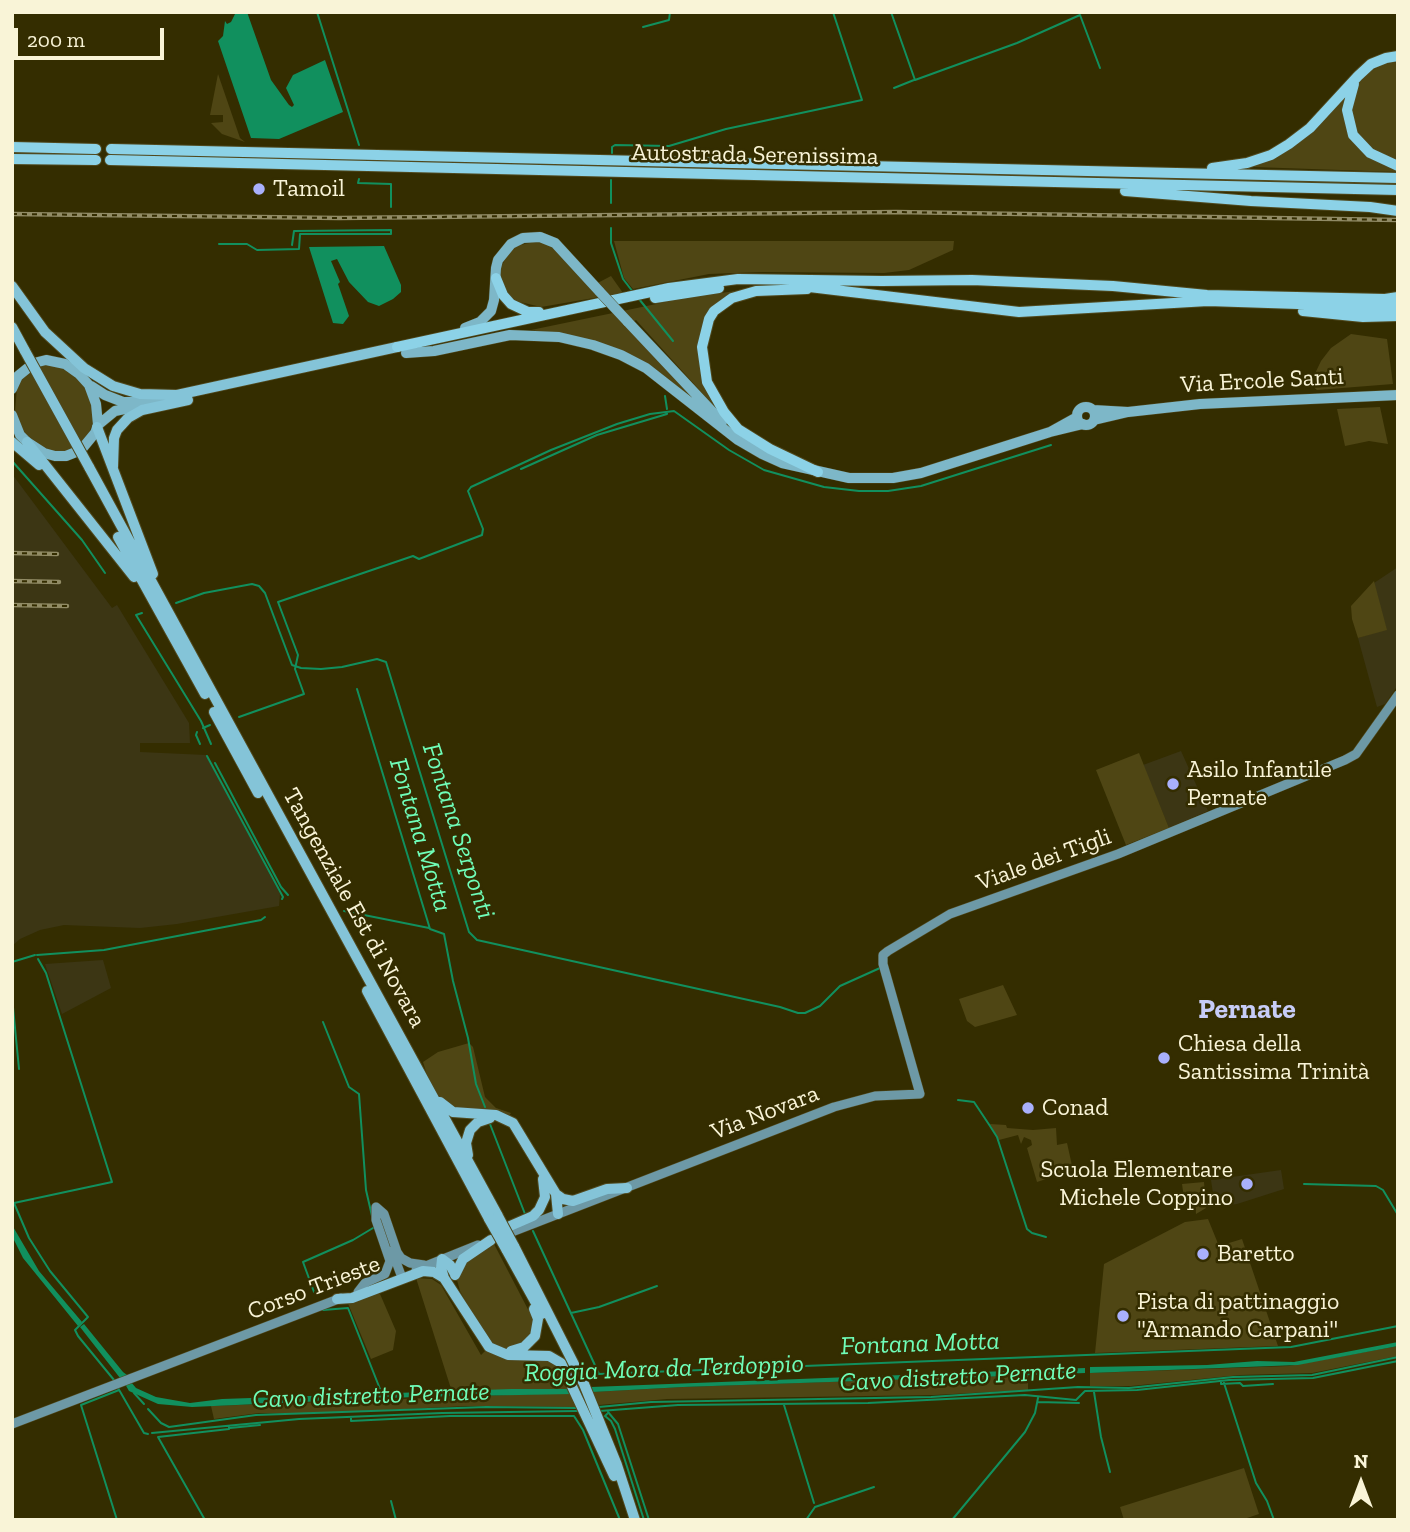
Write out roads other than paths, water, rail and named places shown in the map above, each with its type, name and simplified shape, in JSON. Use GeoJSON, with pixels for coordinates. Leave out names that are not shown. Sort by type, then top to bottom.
{"type":"FeatureCollection","features":[{"type":"Feature","properties":{"kind":"highway"},"geometry":{"type":"LineString","coordinates":[[1104,172],[1137,167],[1224,167],[1261,159],[1289,145],[1310,128],[1371,64],[1398,57]]}},
{"type":"Feature","properties":{"kind":"highway"},"geometry":{"type":"LineString","coordinates":[[1357,76],[1348,103],[1350,127],[1357,141],[1370,153],[1398,166]]}},
{"type":"Feature","properties":{"kind":"highway"},"geometry":{"type":"LineString","coordinates":[[12,147],[96,155],[12,159]]}},
{"type":"Feature","properties":{"kind":"highway","name":"Autostrada Serenissima"},"geometry":{"type":"LineString","coordinates":[[1398,178],[111,155],[1398,190]]}},
{"type":"Feature","properties":{"kind":"highway"},"geometry":{"type":"LineString","coordinates":[[1078,183],[1137,192],[1398,211]]}},
{"type":"Feature","properties":{"kind":"highway"},"geometry":{"type":"LineString","coordinates":[[496,278],[506,300],[516,308],[528,312],[600,297],[638,298],[749,285],[788,284],[1019,312],[1231,299],[1398,297]]}},
{"type":"Feature","properties":{"kind":"highway"},"geometry":{"type":"LineString","coordinates":[[113,467],[113,443],[117,430],[124,421],[142,410],[176,399],[702,283],[768,278],[1008,281],[1231,299],[1384,308],[1398,306]]}},
{"type":"Feature","properties":{"kind":"highway"},"geometry":{"type":"LineString","coordinates":[[12,286],[73,369]]}},
{"type":"Feature","properties":{"kind":"highway"},"geometry":{"type":"LineString","coordinates":[[818,472],[770,449],[738,429],[724,412],[707,382],[702,347],[709,319],[714,311],[732,298],[756,291],[830,288]]}},
{"type":"Feature","properties":{"kind":"highway"},"geometry":{"type":"LineString","coordinates":[[402,350],[600,297]]}},
{"type":"Feature","properties":{"kind":"highway"},"geometry":{"type":"LineString","coordinates":[[1231,299],[1363,317],[1398,316]]}},
{"type":"Feature","properties":{"kind":"highway","name":"Tangenziale Est di Novara"},"geometry":{"type":"LineString","coordinates":[[12,327],[22,352],[85,468],[420,1071],[488,1197],[494,1217]]}},
{"type":"Feature","properties":{"kind":"highway"},"geometry":{"type":"LineString","coordinates":[[45,332],[90,373],[113,386],[150,396],[176,399]]}},
{"type":"Feature","properties":{"kind":"highway","name":"Tangenziale Est di Novara"},"geometry":{"type":"LineString","coordinates":[[12,342],[22,352]]}},
{"type":"Feature","properties":{"kind":"highway"},"geometry":{"type":"LineString","coordinates":[[97,426],[152,572],[198,660],[198,674]]}},
{"type":"Feature","properties":{"kind":"highway"},"geometry":{"type":"LineString","coordinates":[[12,442],[61,485]]}},
{"type":"Feature","properties":{"kind":"highway"},"geometry":{"type":"LineString","coordinates":[[27,442],[137,582],[186,667],[198,674]]}},
{"type":"Feature","properties":{"kind":"highway","name":"Tangenziale Est di Novara"},"geometry":{"type":"LineString","coordinates":[[198,674],[407,1064],[494,1217],[578,1385],[635,1520]]}},
{"type":"Feature","properties":{"kind":"highway"},"geometry":{"type":"LineString","coordinates":[[420,1071],[440,1103],[449,1111],[503,1117],[517,1127],[542,1173],[556,1194],[563,1199],[573,1201],[607,1189],[627,1187]]}},
{"type":"Feature","properties":{"kind":"highway"},"geometry":{"type":"LineString","coordinates":[[488,1197],[468,1156],[466,1139],[478,1122],[503,1117]]}},
{"type":"Feature","properties":{"kind":"highway"},"geometry":{"type":"LineString","coordinates":[[510,1226],[533,1216],[544,1201],[545,1185],[542,1173]]}},
{"type":"Feature","properties":{"kind":"highway"},"geometry":{"type":"LineString","coordinates":[[556,1194],[558,1214]]}},
{"type":"Feature","properties":{"kind":"highway"},"geometry":{"type":"LineString","coordinates":[[544,1201],[558,1214]]}},
{"type":"Feature","properties":{"kind":"highway"},"geometry":{"type":"LineString","coordinates":[[468,1249],[491,1237]]}},
{"type":"Feature","properties":{"kind":"highway"},"geometry":{"type":"LineString","coordinates":[[450,1276],[463,1259],[491,1237]]}},
{"type":"Feature","properties":{"kind":"highway","name":"Tangenziale Est di Novara"},"geometry":{"type":"LineString","coordinates":[[510,1248],[525,1287],[541,1312],[578,1385]]}},
{"type":"Feature","properties":{"kind":"highway"},"geometry":{"type":"LineString","coordinates":[[442,1259],[441,1268],[450,1276],[460,1301],[484,1342],[508,1355],[549,1356],[561,1363],[578,1385]]}},
{"type":"Feature","properties":{"kind":"highway"},"geometry":{"type":"LineString","coordinates":[[337,1299],[352,1298],[423,1271],[450,1276]]}},
{"type":"Feature","properties":{"kind":"highway"},"geometry":{"type":"LineString","coordinates":[[500,1352],[524,1347],[532,1341],[537,1331],[538,1319],[525,1287]]}},
{"type":"Feature","properties":{"kind":"highway","name":"Tangenziale Est di Novara"},"geometry":{"type":"LineString","coordinates":[[592,1417],[628,1520]]}},
{"type":"Feature","properties":{"kind":"main road"},"geometry":{"type":"LineString","coordinates":[[402,350],[480,322],[494,304],[498,260],[511,244],[523,238],[540,237],[560,247],[600,297],[627,321],[711,411],[743,439],[770,454],[818,472]]}},
{"type":"Feature","properties":{"kind":"main road"},"geometry":{"type":"LineString","coordinates":[[402,350],[434,351],[510,335],[559,337],[593,345],[646,368],[738,440],[782,463],[818,472],[865,478],[893,478],[921,473],[1080,421],[1091,424],[1094,415],[1088,407],[1083,407],[1078,412],[1080,421]]}},
{"type":"Feature","properties":{"kind":"main road"},"geometry":{"type":"LineString","coordinates":[[12,388],[18,376],[34,363],[52,361],[73,369],[105,396],[123,402],[176,399]]}},
{"type":"Feature","properties":{"kind":"main road"},"geometry":{"type":"LineString","coordinates":[[89,385],[96,404],[97,426]]}},
{"type":"Feature","properties":{"kind":"main road","name":"Via Ercole Santi"},"geometry":{"type":"LineString","coordinates":[[1094,415],[1200,404],[1398,395]]}},
{"type":"Feature","properties":{"kind":"main road"},"geometry":{"type":"LineString","coordinates":[[12,415],[15,426],[27,442],[50,455],[66,456],[81,450],[97,426],[120,409],[176,399]]}},
{"type":"Feature","properties":{"kind":"main road","name":"Viale dei Tigli"},"geometry":{"type":"LineString","coordinates":[[917,1092],[883,964],[883,956],[888,951],[950,914],[1118,854],[1356,754],[1398,695]]}},
{"type":"Feature","properties":{"kind":"main road","name":"Via Novara"},"geometry":{"type":"LineString","coordinates":[[627,1187],[834,1107],[875,1096],[917,1092]]}},
{"type":"Feature","properties":{"kind":"main road"},"geometry":{"type":"LineString","coordinates":[[491,1237],[627,1187]]}},
{"type":"Feature","properties":{"kind":"main road"},"geometry":{"type":"LineString","coordinates":[[376,1207],[384,1214],[401,1258],[410,1263],[428,1265]]}},
{"type":"Feature","properties":{"kind":"main road"},"geometry":{"type":"LineString","coordinates":[[376,1207],[401,1275]]}},
{"type":"Feature","properties":{"kind":"main road"},"geometry":{"type":"LineString","coordinates":[[358,1292],[365,1283],[384,1274],[390,1261],[375,1216],[376,1207]]}},
{"type":"Feature","properties":{"kind":"main road","name":"Corso Trieste"},"geometry":{"type":"LineString","coordinates":[[12,1424],[468,1249]]}},
{"type":"Feature","properties":{"kind":"water"},"geometry":{"type":"Polygon","coordinates":[[[236,12],[247,12],[271,80],[289,105],[294,105],[286,88],[293,75],[325,60],[343,112],[279,139],[251,138],[218,41],[223,36],[225,21],[227,24],[231,22],[236,12]]]}},
{"type":"Feature","properties":{"kind":"water"},"geometry":{"type":"Polygon","coordinates":[[[384,246],[401,285],[401,292],[379,306],[368,302],[349,282],[337,259],[331,261],[349,316],[343,324],[333,323],[309,247],[384,246]]]}},
{"type":"Feature","properties":{"kind":"water"},"geometry":{"type":"Polygon","coordinates":[[[12,1225],[39,1271],[82,1322],[78,1326],[23,1258],[12,1236],[12,1225]]]}},
{"type":"Feature","properties":{"kind":"water"},"geometry":{"type":"Polygon","coordinates":[[[84,1324],[127,1375],[120,1378],[80,1327],[84,1324]]]}},
{"type":"Feature","properties":{"kind":"water"},"geometry":{"type":"Polygon","coordinates":[[[1398,1342],[1398,1346],[1298,1365],[1090,1373],[1090,1367],[1294,1362],[1398,1342]]]}},
{"type":"Feature","properties":{"kind":"water"},"geometry":{"type":"Polygon","coordinates":[[[1085,1368],[1085,1373],[593,1392],[591,1387],[1085,1368]]]}},
{"type":"Feature","properties":{"kind":"water"},"geometry":{"type":"Polygon","coordinates":[[[131,1382],[136,1388],[156,1397],[190,1403],[222,1399],[511,1389],[571,1389],[573,1394],[414,1397],[192,1407],[158,1404],[129,1391],[125,1384],[131,1382]]]}},
{"type":"Feature","properties":{"kind":"waterway","name":"Cavo distretto Pernate"},"geometry":{"type":"LineString","coordinates":[[317,12],[359,145]]}},
{"type":"Feature","properties":{"kind":"waterway","name":"Cavo distretto Pernate"},"geometry":{"type":"LineString","coordinates":[[643,27],[669,20],[670,12]]}},
{"type":"Feature","properties":{"kind":"waterway","name":"Cavo distretto Pernate"},"geometry":{"type":"LineString","coordinates":[[612,153],[612,147],[615,145],[669,146],[726,129],[862,100],[833,12]]}},
{"type":"Feature","properties":{"kind":"waterway","name":"Cavo distretto Pernate"},"geometry":{"type":"LineString","coordinates":[[891,12],[915,80],[1017,43],[1080,15],[1100,68]]}},
{"type":"Feature","properties":{"kind":"waterway","name":"Cavo distretto Pernate"},"geometry":{"type":"LineString","coordinates":[[894,88],[914,80]]}},
{"type":"Feature","properties":{"kind":"waterway","name":"Cavo distretto Pernate"},"geometry":{"type":"LineString","coordinates":[[359,179],[358,183],[391,184],[391,207]]}},
{"type":"Feature","properties":{"kind":"waterway","name":"Cavo distretto Pernate"},"geometry":{"type":"LineString","coordinates":[[611,180],[611,203]]}},
{"type":"Feature","properties":{"kind":"waterway","name":"Cavo distretto Pernate"},"geometry":{"type":"LineString","coordinates":[[611,228],[611,243],[623,279],[633,292]]}},
{"type":"Feature","properties":{"kind":"waterway","name":"Cavo distretto Pernate"},"geometry":{"type":"LineString","coordinates":[[219,244],[247,244],[257,250],[299,249],[300,234],[391,234],[391,230]]}},
{"type":"Feature","properties":{"kind":"waterway","name":"Cavo distretto Pernate"},"geometry":{"type":"LineString","coordinates":[[292,245],[294,231],[391,230]]}},
{"type":"Feature","properties":{"kind":"waterway","name":"Cavo distretto Pernate"},"geometry":{"type":"LineString","coordinates":[[639,299],[673,341]]}},
{"type":"Feature","properties":{"kind":"waterway","name":"Cavo distretto Pernate"},"geometry":{"type":"LineString","coordinates":[[665,396],[667,409]]}},
{"type":"Feature","properties":{"kind":"waterway","name":"Cavo distretto Pernate"},"geometry":{"type":"LineString","coordinates":[[239,717],[304,694],[295,669],[298,655],[278,602],[413,556],[419,559],[482,535],[483,529],[468,491],[471,487],[551,450],[617,424],[650,414],[674,411],[729,450],[764,470],[824,487],[859,491],[888,491],[921,486],[1051,445]]}},
{"type":"Feature","properties":{"kind":"waterway","name":"Cavo distretto Pernate"},"geometry":{"type":"LineString","coordinates":[[521,469],[597,435],[667,412]]}},
{"type":"Feature","properties":{"kind":"waterway","name":"Fontana Serponti"},"geometry":{"type":"LineString","coordinates":[[12,461],[82,540],[105,573]]}},
{"type":"Feature","properties":{"kind":"waterway","name":"Fontana Serponti"},"geometry":{"type":"LineString","coordinates":[[176,603],[204,593],[252,584],[259,586],[265,593],[292,665],[321,669],[377,659],[386,662],[469,932],[477,940],[798,1013],[805,1013],[820,1006],[840,986],[880,968]]}},
{"type":"Feature","properties":{"kind":"waterway","name":"Fontana Serponti"},"geometry":{"type":"LineString","coordinates":[[142,613],[136,615],[201,721],[211,744]]}},
{"type":"Feature","properties":{"kind":"waterway","name":"Fontana Motta"},"geometry":{"type":"LineString","coordinates":[[357,689],[430,929],[444,934],[476,1084],[485,1107]]}},
{"type":"Feature","properties":{"kind":"waterway","name":"Fontana Serponti"},"geometry":{"type":"LineString","coordinates":[[203,728],[210,725]]}},
{"type":"Feature","properties":{"kind":"waterway","name":"Cavo distretto Pernate"},"geometry":{"type":"LineString","coordinates":[[197,732],[200,744]]}},
{"type":"Feature","properties":{"kind":"waterway","name":"Cavo distretto Pernate"},"geometry":{"type":"LineString","coordinates":[[207,756],[282,899]]}},
{"type":"Feature","properties":{"kind":"waterway","name":"Cavo distretto Pernate"},"geometry":{"type":"LineString","coordinates":[[215,763],[281,887],[288,895]]}},
{"type":"Feature","properties":{"kind":"waterway","name":"Fontana Serponti"},"geometry":{"type":"LineString","coordinates":[[344,911],[429,928]]}},
{"type":"Feature","properties":{"kind":"waterway","name":"Cavo distretto Pernate"},"geometry":{"type":"LineString","coordinates":[[37,955],[104,950],[261,920],[265,917]]}},
{"type":"Feature","properties":{"kind":"waterway","name":"Cavo distretto Pernate"},"geometry":{"type":"LineString","coordinates":[[12,962],[35,955]]}},
{"type":"Feature","properties":{"kind":"waterway","name":"Cavo distretto Pernate"},"geometry":{"type":"LineString","coordinates":[[38,959],[46,973],[112,1182],[14,1203],[29,1238],[50,1271],[88,1317],[75,1330],[78,1336],[114,1380]]}},
{"type":"Feature","properties":{"kind":"waterway","name":"Cavo distretto Pernate"},"geometry":{"type":"LineString","coordinates":[[12,997],[19,1069]]}},
{"type":"Feature","properties":{"kind":"waterway"},"geometry":{"type":"LineString","coordinates":[[323,1022],[349,1087],[359,1094],[366,1190],[372,1216]]}},
{"type":"Feature","properties":{"kind":"waterway","name":"Fontana Serponti"},"geometry":{"type":"LineString","coordinates":[[958,1100],[974,1102],[990,1126],[997,1137],[1027,1229],[1046,1237]]}},
{"type":"Feature","properties":{"kind":"waterway","name":"Fontana Motta"},"geometry":{"type":"LineString","coordinates":[[490,1124],[525,1214]]}},
{"type":"Feature","properties":{"kind":"waterway","name":"Fontana Serponti"},"geometry":{"type":"LineString","coordinates":[[1304,1184],[1376,1186],[1383,1190],[1398,1215]]}},
{"type":"Feature","properties":{"kind":"waterway"},"geometry":{"type":"LineString","coordinates":[[314,1292],[303,1262],[373,1228]]}},
{"type":"Feature","properties":{"kind":"waterway","name":"Fontana Motta"},"geometry":{"type":"LineString","coordinates":[[533,1231],[599,1374],[1291,1347],[1398,1326]]}},
{"type":"Feature","properties":{"kind":"waterway"},"geometry":{"type":"LineString","coordinates":[[571,1313],[599,1307],[657,1286]]}},
{"type":"Feature","properties":{"kind":"waterway"},"geometry":{"type":"LineString","coordinates":[[323,1310],[348,1308],[382,1394]]}},
{"type":"Feature","properties":{"kind":"waterway","name":"Cavo distretto Pernate"},"geometry":{"type":"LineString","coordinates":[[599,1407],[651,1402],[931,1397],[1078,1387],[1129,1388],[1233,1377],[1312,1375],[1398,1357]]}},
{"type":"Feature","properties":{"kind":"waterway","name":"Cavo distretto Pernate"},"geometry":{"type":"LineString","coordinates":[[600,1411],[678,1405],[868,1403],[1025,1395],[1076,1400],[1085,1391],[1137,1390],[1229,1380],[1313,1378],[1398,1361]]}},
{"type":"Feature","properties":{"kind":"waterway","name":"Cavo distretto Pernate"},"geometry":{"type":"LineString","coordinates":[[1221,1382],[1240,1383],[1243,1386],[1273,1384]]}},
{"type":"Feature","properties":{"kind":"waterway","name":"Cavo distretto Pernate"},"geometry":{"type":"LineString","coordinates":[[1224,1383],[1256,1483],[1274,1520]]}},
{"type":"Feature","properties":{"kind":"waterway","name":"Cavo distretto Pernate"},"geometry":{"type":"LineString","coordinates":[[118,1388],[144,1433],[148,1434]]}},
{"type":"Feature","properties":{"kind":"waterway","name":"Cavo distretto Pernate"},"geometry":{"type":"LineString","coordinates":[[117,1520],[81,1405],[119,1390]]}},
{"type":"Feature","properties":{"kind":"waterway","name":"Cavo distretto Pernate"},"geometry":{"type":"LineString","coordinates":[[1094,1392],[1110,1472]]}},
{"type":"Feature","properties":{"kind":"waterway","name":"Cavo distretto Pernate"},"geometry":{"type":"LineString","coordinates":[[134,1393],[144,1404]]}},
{"type":"Feature","properties":{"kind":"waterway","name":"Cavo distretto Pernate"},"geometry":{"type":"LineString","coordinates":[[952,1520],[1025,1432],[1035,1413],[1038,1398]]}},
{"type":"Feature","properties":{"kind":"waterway","name":"Cavo distretto Pernate"},"geometry":{"type":"LineString","coordinates":[[1038,1402],[1079,1403]]}},
{"type":"Feature","properties":{"kind":"waterway","name":"Cavo distretto Pernate"},"geometry":{"type":"LineString","coordinates":[[784,1405],[814,1503]]}},
{"type":"Feature","properties":{"kind":"waterway","name":"Cavo distretto Pernate"},"geometry":{"type":"LineString","coordinates":[[148,1409],[161,1423],[169,1427],[256,1415],[486,1407],[576,1408]]}},
{"type":"Feature","properties":{"kind":"waterway","name":"Cavo distretto Pernate"},"geometry":{"type":"LineString","coordinates":[[152,1433],[299,1419],[577,1411]]}},
{"type":"Feature","properties":{"kind":"waterway","name":"Cavo distretto Pernate"},"geometry":{"type":"LineString","coordinates":[[608,1412],[618,1424],[649,1520]]}},
{"type":"Feature","properties":{"kind":"waterway","name":"Cavo distretto Pernate"},"geometry":{"type":"LineString","coordinates":[[607,1414],[605,1416],[615,1429],[644,1520]]}},
{"type":"Feature","properties":{"kind":"waterway","name":"Cavo distretto Pernate"},"geometry":{"type":"LineString","coordinates":[[351,1418],[351,1421],[450,1416],[574,1416],[583,1430],[620,1520]]}},
{"type":"Feature","properties":{"kind":"waterway","name":"Cavo distretto Pernate"},"geometry":{"type":"LineString","coordinates":[[230,1428],[260,1425]]}},
{"type":"Feature","properties":{"kind":"waterway","name":"Cavo distretto Pernate"},"geometry":{"type":"LineString","coordinates":[[205,1520],[158,1437],[229,1429],[229,1426]]}},
{"type":"Feature","properties":{"kind":"waterway","name":"Cavo distretto Pernate"},"geometry":{"type":"LineString","coordinates":[[815,1507],[874,1487]]}},
{"type":"Feature","properties":{"kind":"waterway"},"geometry":{"type":"LineString","coordinates":[[391,1501],[396,1520]]}},
{"type":"Feature","properties":{"kind":"waterway","name":"Cavo distretto Pernate"},"geometry":{"type":"LineString","coordinates":[[806,1520],[815,1507]]}},
{"type":"Feature","properties":{"kind":"railway"},"geometry":{"type":"LineString","coordinates":[[12,214],[339,218],[896,212],[1398,220]]}},
{"type":"Feature","properties":{"kind":"railway"},"geometry":{"type":"LineString","coordinates":[[12,553],[57,554]]}},
{"type":"Feature","properties":{"kind":"railway"},"geometry":{"type":"LineString","coordinates":[[12,581],[59,582]]}},
{"type":"Feature","properties":{"kind":"railway"},"geometry":{"type":"LineString","coordinates":[[12,605],[67,606]]}},
{"type":"Feature","properties":{"kind":"place","name":"Tamoil"},"geometry":{"type":"Point","coordinates":[259,189]}},
{"type":"Feature","properties":{"kind":"place","name":"Asilo Infantile Pernate"},"geometry":{"type":"Point","coordinates":[1173,784]}},
{"type":"Feature","properties":{"kind":"place","name":"Chiesa della Santissima Trinità"},"geometry":{"type":"Point","coordinates":[1164,1058]}},
{"type":"Feature","properties":{"kind":"place","name":"Conad"},"geometry":{"type":"Point","coordinates":[1028,1108]}},
{"type":"Feature","properties":{"kind":"place","name":"Scuola Elementare Michele Coppino"},"geometry":{"type":"Point","coordinates":[1247,1184]}},
{"type":"Feature","properties":{"kind":"place","name":"Baretto"},"geometry":{"type":"Point","coordinates":[1203,1254]}},
{"type":"Feature","properties":{"kind":"place","name":"Pista di pattinaggio \"Armando Carpani\""},"geometry":{"type":"Point","coordinates":[1123,1316]}},
{"type":"Feature","properties":{"kind":"district","name":"Pernate"},"geometry":{"type":"Point","coordinates":[1247,1010]}},
{"type":"Feature","properties":{"kind":"water label","name":"Roggia Mora da Terdoppio"},"geometry":{"type":"Point","coordinates":[664,1369]}}]}
